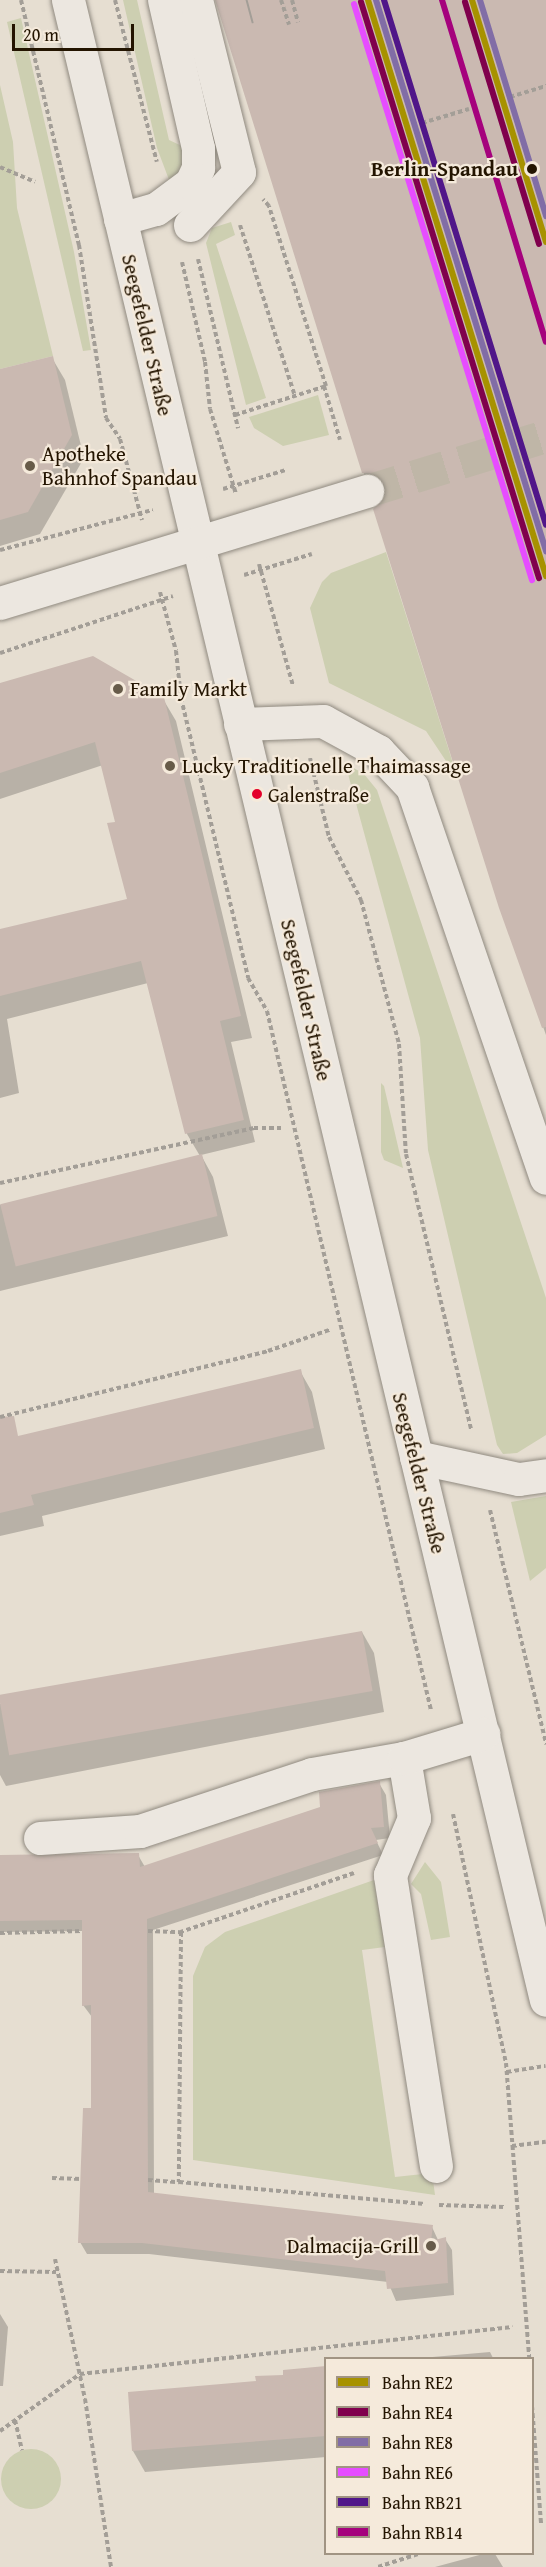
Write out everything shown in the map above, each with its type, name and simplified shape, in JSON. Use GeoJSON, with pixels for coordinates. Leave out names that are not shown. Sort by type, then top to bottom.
{"type":"FeatureCollection","features":[{"type":"Feature","properties":{"kind":"street","name":"Seegefelder Straße"},"geometry":{"type":"LineString","coordinates":[[68,0],[546,2000]]}},
{"type":"Feature","properties":{"kind":"street"},"geometry":{"type":"LineString","coordinates":[[120,219],[156,209],[191,183],[198,168],[198,148],[164,0]]}},
{"type":"Feature","properties":{"kind":"street"},"geometry":{"type":"LineString","coordinates":[[190,225],[233,178],[196,0]]}},
{"type":"Feature","properties":{"kind":"street"},"geometry":{"type":"LineString","coordinates":[[0,603],[367,491]]}},
{"type":"Feature","properties":{"kind":"street"},"geometry":{"type":"LineString","coordinates":[[240,724],[323,721],[378,752],[412,787],[546,1178]]}},
{"type":"Feature","properties":{"kind":"street"},"geometry":{"type":"LineString","coordinates":[[416,1457],[519,1479],[546,1475]]}},
{"type":"Feature","properties":{"kind":"street"},"geometry":{"type":"LineString","coordinates":[[40,1838],[140,1831],[312,1774],[404,1758],[483,1734]]}},
{"type":"Feature","properties":{"kind":"street"},"geometry":{"type":"LineString","coordinates":[[404,1758],[414,1818],[390,1875],[436,2166]]}},
{"type":"Feature","properties":{"kind":"path"},"geometry":{"type":"LineString","coordinates":[[21,0],[79,245],[106,418],[120,439],[124,454]]}},
{"type":"Feature","properties":{"kind":"path"},"geometry":{"type":"LineString","coordinates":[[281,0],[289,25]]}},
{"type":"Feature","properties":{"kind":"path"},"geometry":{"type":"LineString","coordinates":[[292,0],[298,22]]}},
{"type":"Feature","properties":{"kind":"path"},"geometry":{"type":"LineString","coordinates":[[510,97],[546,86]]}},
{"type":"Feature","properties":{"kind":"path"},"geometry":{"type":"LineString","coordinates":[[422,123],[469,109]]}},
{"type":"Feature","properties":{"kind":"path"},"geometry":{"type":"LineString","coordinates":[[0,167],[35,182]]}},
{"type":"Feature","properties":{"kind":"path"},"geometry":{"type":"LineString","coordinates":[[233,178],[269,206],[340,440]]}},
{"type":"Feature","properties":{"kind":"path"},"geometry":{"type":"LineString","coordinates":[[233,178],[295,396]]}},
{"type":"Feature","properties":{"kind":"path"},"geometry":{"type":"LineString","coordinates":[[190,225],[238,428]]}},
{"type":"Feature","properties":{"kind":"path"},"geometry":{"type":"LineString","coordinates":[[236,415],[324,386]]}},
{"type":"Feature","properties":{"kind":"path"},"geometry":{"type":"LineString","coordinates":[[0,550],[99,525]]}},
{"type":"Feature","properties":{"kind":"path"},"geometry":{"type":"LineString","coordinates":[[0,653],[126,611]]}},
{"type":"Feature","properties":{"kind":"path"},"geometry":{"type":"LineString","coordinates":[[280,629],[290,674]]}},
{"type":"Feature","properties":{"kind":"path"},"geometry":{"type":"LineString","coordinates":[[176,651],[181,698],[248,978],[267,1011],[440,1746]]}},
{"type":"Feature","properties":{"kind":"path"},"geometry":{"type":"LineString","coordinates":[[308,747],[329,837],[361,900],[399,1044],[406,1154],[474,1442]]}},
{"type":"Feature","properties":{"kind":"path"},"geometry":{"type":"LineString","coordinates":[[0,1183],[254,1128],[281,1128]]}},
{"type":"Feature","properties":{"kind":"path"},"geometry":{"type":"LineString","coordinates":[[0,1416],[268,1351],[329,1330]]}},
{"type":"Feature","properties":{"kind":"path"},"geometry":{"type":"LineString","coordinates":[[489,1508],[546,1744]]}},
{"type":"Feature","properties":{"kind":"path"},"geometry":{"type":"LineString","coordinates":[[452,1804],[507,2072],[529,2357]]}},
{"type":"Feature","properties":{"kind":"path"},"geometry":{"type":"LineString","coordinates":[[148,1931],[181,1932],[397,1858]]}},
{"type":"Feature","properties":{"kind":"path"},"geometry":{"type":"LineString","coordinates":[[0,1933],[82,1931]]}},
{"type":"Feature","properties":{"kind":"path"},"geometry":{"type":"LineString","coordinates":[[179,2182],[181,1932]]}},
{"type":"Feature","properties":{"kind":"path"},"geometry":{"type":"LineString","coordinates":[[507,2072],[546,2066]]}},
{"type":"Feature","properties":{"kind":"path"},"geometry":{"type":"LineString","coordinates":[[512,2146],[546,2142]]}},
{"type":"Feature","properties":{"kind":"path"},"geometry":{"type":"LineString","coordinates":[[52,2178],[82,2179]]}},
{"type":"Feature","properties":{"kind":"path"},"geometry":{"type":"LineString","coordinates":[[148,2180],[504,2207]]}},
{"type":"Feature","properties":{"kind":"path"},"geometry":{"type":"LineString","coordinates":[[55,2259],[80,2374],[111,2567]]}},
{"type":"Feature","properties":{"kind":"path"},"geometry":{"type":"LineString","coordinates":[[0,2271],[56,2272]]}},
{"type":"Feature","properties":{"kind":"path"},"geometry":{"type":"LineString","coordinates":[[0,2431],[80,2374],[512,2327]]}},
{"type":"Feature","properties":{"kind":"path"},"geometry":{"type":"LineString","coordinates":[[15,2420],[22,2450]]}},
{"type":"Feature","properties":{"kind":"path"},"geometry":{"type":"LineString","coordinates":[[534,2432],[541,2524]]}},
{"type":"Feature","properties":{"kind":"path"},"geometry":{"type":"LineString","coordinates":[[378,2567],[412,2555]]}},
{"type":"Feature","properties":{"kind":"green space"},"geometry":{"type":"Polygon","coordinates":[[[123,0],[137,0],[169,140],[182,146],[188,157],[171,185],[157,148],[123,0]]]}},
{"type":"Feature","properties":{"kind":"green space"},"geometry":{"type":"Polygon","coordinates":[[[21,18],[74,252],[91,350],[83,351],[7,22],[21,18]]]}},
{"type":"Feature","properties":{"kind":"green space"},"geometry":{"type":"Polygon","coordinates":[[[0,85],[13,142],[17,208],[53,356],[0,369],[0,85]]]}},
{"type":"Feature","properties":{"kind":"green space"},"geometry":{"type":"Polygon","coordinates":[[[231,222],[235,235],[216,244],[266,398],[246,405],[206,243],[212,228],[231,222]]]}},
{"type":"Feature","properties":{"kind":"green space"},"geometry":{"type":"Polygon","coordinates":[[[318,395],[329,435],[283,446],[254,428],[249,417],[318,395]]]}},
{"type":"Feature","properties":{"kind":"green space"},"geometry":{"type":"Polygon","coordinates":[[[386,552],[458,779],[426,731],[329,683],[310,608],[322,582],[331,573],[386,552]]]}},
{"type":"Feature","properties":{"kind":"green space"},"geometry":{"type":"Polygon","coordinates":[[[345,763],[364,774],[377,790],[546,1298],[546,1435],[517,1453],[503,1454],[497,1445],[428,1150],[420,1038],[345,763]]]}},
{"type":"Feature","properties":{"kind":"green space"},"geometry":{"type":"Polygon","coordinates":[[[381,1083],[384,1086],[403,1168],[384,1160],[381,1152],[381,1083]]]}},
{"type":"Feature","properties":{"kind":"green space"},"geometry":{"type":"Polygon","coordinates":[[[546,1496],[546,1568],[530,1581],[511,1502],[546,1496]]]}},
{"type":"Feature","properties":{"kind":"green space"},"geometry":{"type":"Polygon","coordinates":[[[425,1862],[441,1882],[450,1937],[431,1940],[421,1894],[411,1884],[425,1862]]]}},
{"type":"Feature","properties":{"kind":"green space"},"geometry":{"type":"Polygon","coordinates":[[[374,1880],[385,1947],[362,1950],[395,2177],[432,2173],[435,2195],[193,2160],[193,1976],[205,1947],[225,1932],[374,1880]]]}},
{"type":"Feature","properties":{"kind":"green space"},"geometry":{"type":"Polygon","coordinates":[[[25,2449],[37,2449],[48,2454],[56,2462],[61,2479],[59,2491],[48,2504],[37,2509],[25,2509],[14,2504],[6,2496],[1,2485],[1,2473],[6,2462],[14,2454],[25,2449]]]}},
{"type":"Feature","properties":{"kind":"building"},"geometry":{"type":"Polygon","coordinates":[[[215,0],[546,0],[546,1027],[542,1028],[499,908],[373,509],[385,496],[385,485],[372,473],[362,473],[215,0]]]}},
{"type":"Feature","properties":{"kind":"building"},"geometry":{"type":"Polygon","coordinates":[[[53,356],[72,435],[28,512],[0,520],[0,369],[53,356]]]}},
{"type":"Feature","properties":{"kind":"building"},"geometry":{"type":"Polygon","coordinates":[[[93,656],[164,697],[241,1016],[220,1021],[244,1120],[185,1134],[141,961],[0,996],[0,929],[127,899],[107,823],[115,822],[95,742],[0,773],[0,683],[93,656]]]}},
{"type":"Feature","properties":{"kind":"building"},"geometry":{"type":"Polygon","coordinates":[[[202,1154],[217,1216],[16,1266],[0,1204],[202,1154]]]}},
{"type":"Feature","properties":{"kind":"building"},"geometry":{"type":"Polygon","coordinates":[[[301,1369],[314,1428],[31,1495],[34,1505],[0,1513],[0,1417],[14,1416],[18,1436],[301,1369]]]}},
{"type":"Feature","properties":{"kind":"building"},"geometry":{"type":"Polygon","coordinates":[[[362,1631],[373,1691],[9,1755],[0,1695],[362,1631]]]}},
{"type":"Feature","properties":{"kind":"building"},"geometry":{"type":"Polygon","coordinates":[[[380,1781],[384,1827],[371,1828],[378,1843],[147,1919],[148,2192],[433,2225],[431,2241],[446,2237],[448,2283],[387,2289],[385,2271],[142,2243],[78,2243],[83,2108],[91,2108],[91,2005],[82,2006],[82,1920],[0,1921],[0,1855],[139,1853],[140,1867],[320,1807],[319,1792],[380,1781]]]}},
{"type":"Feature","properties":{"kind":"building"},"geometry":{"type":"Polygon","coordinates":[[[324,2366],[324,2436],[132,2451],[128,2392],[256,2381],[255,2376],[283,2375],[283,2370],[324,2366]]]}},
{"type":"Feature","properties":{"kind":"tunnel"},"geometry":{"type":"LineString","coordinates":[[367,491],[546,436]]}},
{"type":"Feature","properties":{"kind":"tram line"},"geometry":{"type":"LineString","coordinates":[[247,0],[253,22]]}},
{"type":"Feature","properties":{"kind":"rail line","name":"RE2"},"geometry":{"type":"LineString","coordinates":[[368,0],[546,576]]}},
{"type":"Feature","properties":{"kind":"rail line","name":"RE8"},"geometry":{"type":"LineString","coordinates":[[376,0],[546,551]]}},
{"type":"Feature","properties":{"kind":"rail line","name":"RB21"},"geometry":{"type":"LineString","coordinates":[[384,0],[546,525]]}},
{"type":"Feature","properties":{"kind":"rail line","name":"RB14"},"geometry":{"type":"LineString","coordinates":[[442,0],[546,342]]}},
{"type":"Feature","properties":{"kind":"rail line","name":"RE2"},"geometry":{"type":"LineString","coordinates":[[472,0],[546,242]]}},
{"type":"Feature","properties":{"kind":"rail line","name":"RE8"},"geometry":{"type":"LineString","coordinates":[[480,0],[546,216]]}},
{"type":"Feature","properties":{"kind":"rail line","name":"RE4"},"geometry":{"type":"LineString","coordinates":[[361,2],[539,578]]}},
{"type":"Feature","properties":{"kind":"rail line","name":"RE4"},"geometry":{"type":"LineString","coordinates":[[465,2],[539,244]]}},
{"type":"Feature","properties":{"kind":"rail line","name":"RE6"},"geometry":{"type":"LineString","coordinates":[[354,4],[532,580]]}},
{"type":"Feature","properties":{"kind":"place","name":"Berlin-Spandau"},"geometry":{"type":"Point","coordinates":[532,169]}},
{"type":"Feature","properties":{"kind":"place","name":"Apotheke Bahnhof Spandau"},"geometry":{"type":"Point","coordinates":[30,466]}},
{"type":"Feature","properties":{"kind":"place","name":"Family Markt"},"geometry":{"type":"Point","coordinates":[118,689]}},
{"type":"Feature","properties":{"kind":"place","name":"Lucky Traditionelle Thaimassage"},"geometry":{"type":"Point","coordinates":[170,766]}},
{"type":"Feature","properties":{"kind":"place","name":"Galenstraße"},"geometry":{"type":"Point","coordinates":[257,794]}},
{"type":"Feature","properties":{"kind":"place","name":"Dalmacija-Grill"},"geometry":{"type":"Point","coordinates":[431,2246]}}]}
